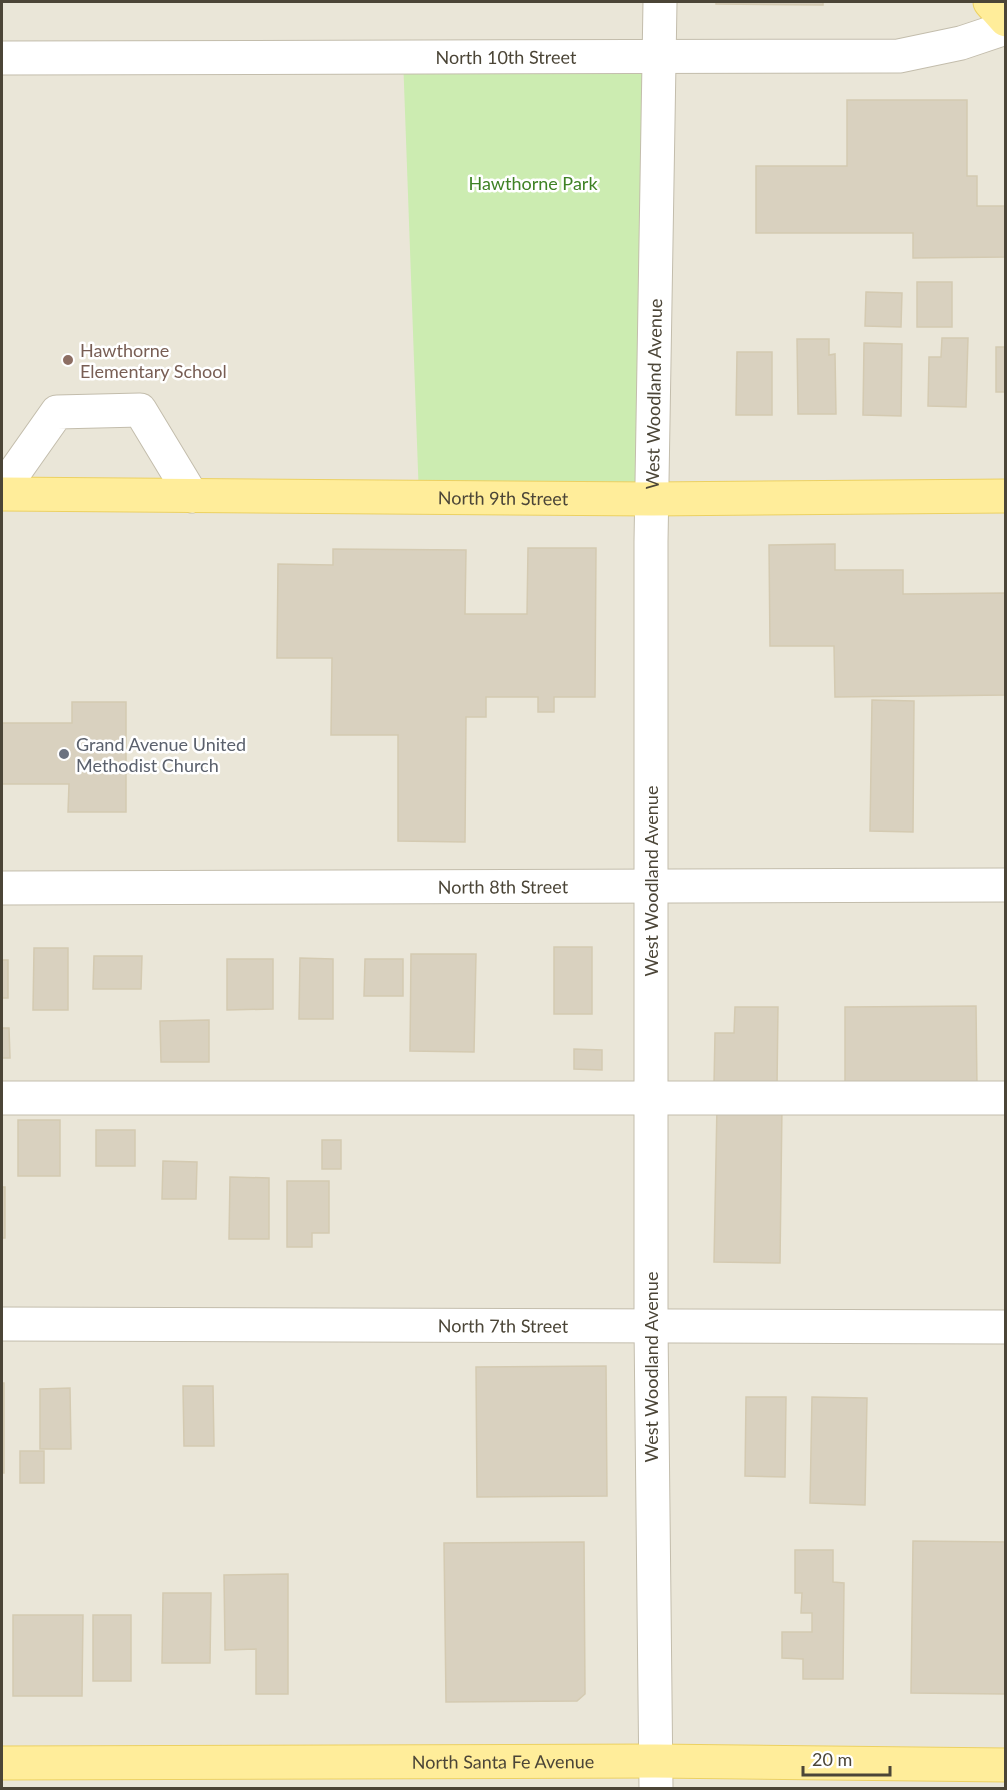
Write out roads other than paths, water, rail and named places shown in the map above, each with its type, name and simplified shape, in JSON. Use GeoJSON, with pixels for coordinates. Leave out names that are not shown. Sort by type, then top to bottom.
{"type":"FeatureCollection","features":[{"type":"Feature","properties":{"kind":"main road"},"geometry":{"type":"LineString","coordinates":[[990,2],[1005,20]]}},
{"type":"Feature","properties":{"kind":"main road","name":"North 9th Street"},"geometry":{"type":"LineString","coordinates":[[2,492],[192,496],[652,499],[1005,496]]}},
{"type":"Feature","properties":{"kind":"main road","name":"North Santa Fe Avenue"},"geometry":{"type":"LineString","coordinates":[[2,1763],[656,1775],[1005,1765]]}},
{"type":"Feature","properties":{"kind":"street","name":"West Woodland Avenue"},"geometry":{"type":"LineString","coordinates":[[656,1775],[651,1326],[651,886],[652,499],[660,2]]}},
{"type":"Feature","properties":{"kind":"street","name":"North 10th Street"},"geometry":{"type":"LineString","coordinates":[[2,58],[899,56],[960,43],[1005,28]]}},
{"type":"Feature","properties":{"kind":"street"},"geometry":{"type":"LineString","coordinates":[[2,492],[57,412],[140,410],[192,496]]}},
{"type":"Feature","properties":{"kind":"street","name":"North 8th Street"},"geometry":{"type":"LineString","coordinates":[[2,888],[1005,885]]}},
{"type":"Feature","properties":{"kind":"street"},"geometry":{"type":"LineString","coordinates":[[2,1098],[1005,1098]]}},
{"type":"Feature","properties":{"kind":"street","name":"North 7th Street"},"geometry":{"type":"LineString","coordinates":[[2,1324],[1005,1327]]}},
{"type":"Feature","properties":{"kind":"place","name":"Hawthorne Elementary School"},"geometry":{"type":"Point","coordinates":[68,360]}},
{"type":"Feature","properties":{"kind":"place","name":"Grand Avenue United Methodist Church"},"geometry":{"type":"Point","coordinates":[64,754]}},
{"type":"Feature","properties":{"kind":"park label","name":"Hawthorne Park"},"geometry":{"type":"Point","coordinates":[533,183]}}]}
